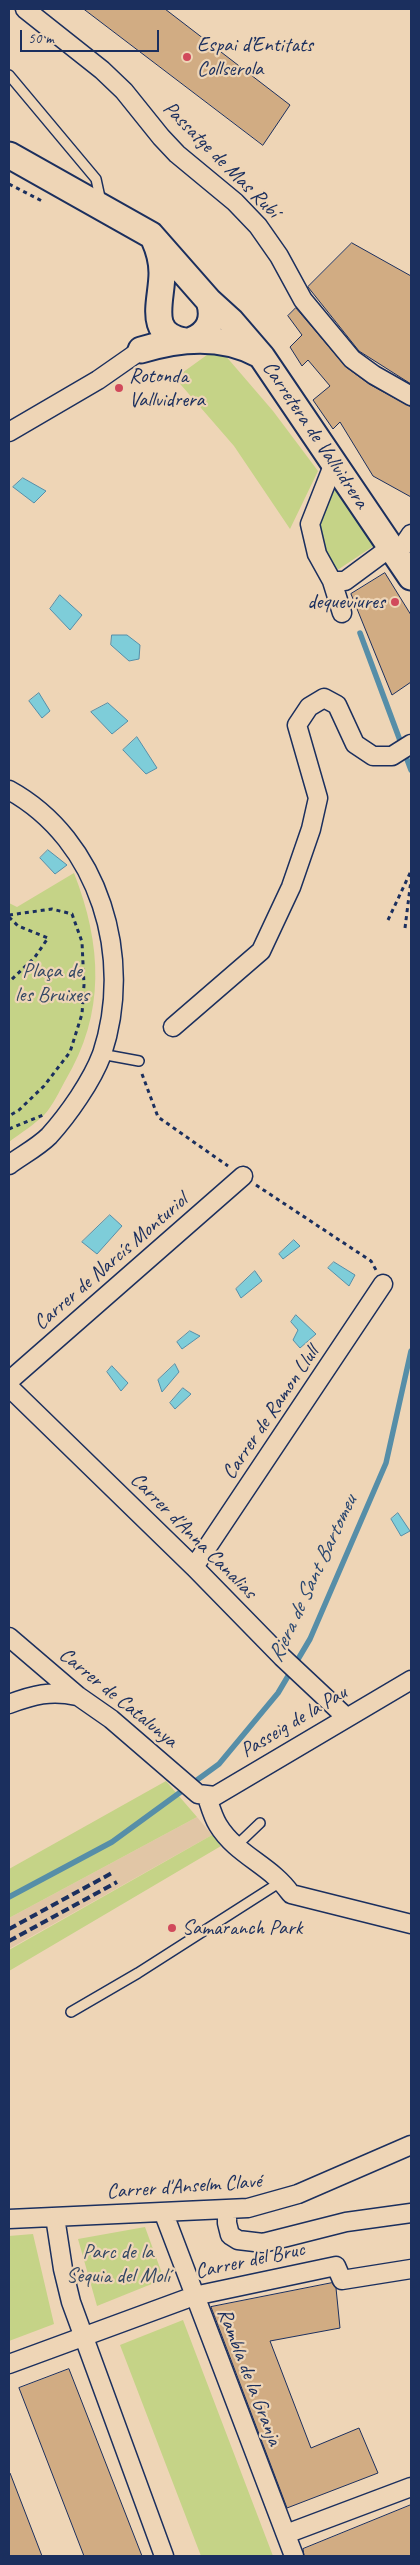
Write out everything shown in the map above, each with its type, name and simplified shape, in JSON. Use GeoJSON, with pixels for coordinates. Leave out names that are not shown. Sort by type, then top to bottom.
{"type":"FeatureCollection","features":[{"type":"Feature","properties":{"kind":"main road"},"geometry":{"type":"LineString","coordinates":[[9,155],[101,205],[151,235],[162,263],[158,309],[159,322],[169,336],[188,340],[234,344],[262,357]]}},
{"type":"Feature","properties":{"kind":"main road","name":"Carretera de Vallvidrera"},"geometry":{"type":"LineString","coordinates":[[151,235],[262,357],[334,463],[400,545],[411,577]]}},
{"type":"Feature","properties":{"kind":"main road"},"geometry":{"type":"LineString","coordinates":[[191,287],[207,298],[212,309],[210,325],[206,332],[188,340],[141,350],[158,309],[168,292],[175,288],[191,287]]}},
{"type":"Feature","properties":{"kind":"street","name":"Passatge de Mas Rubí"},"geometry":{"type":"LineString","coordinates":[[25,9],[102,70],[124,91],[178,154],[235,202],[258,226],[279,256],[303,300],[352,359],[374,375],[411,396]]}},
{"type":"Feature","properties":{"kind":"street"},"geometry":{"type":"LineString","coordinates":[[9,432],[98,380],[141,350]]}},
{"type":"Feature","properties":{"kind":"street"},"geometry":{"type":"LineString","coordinates":[[334,463],[310,524],[317,554],[332,581],[342,613]]}},
{"type":"Feature","properties":{"kind":"street"},"geometry":{"type":"LineString","coordinates":[[332,581],[345,581],[400,545]]}},
{"type":"Feature","properties":{"kind":"street"},"geometry":{"type":"LineString","coordinates":[[173,1027],[261,951],[291,887],[311,829],[318,798],[297,725],[309,707],[324,698],[337,705],[355,744],[373,756],[392,756],[411,744]]}},
{"type":"Feature","properties":{"kind":"street"},"geometry":{"type":"LineString","coordinates":[[9,790],[55,824],[85,866],[105,912],[114,962],[111,1017],[102,1054],[87,1084],[48,1137],[9,1165]]}},
{"type":"Feature","properties":{"kind":"street","name":"Carrer de Narcís Monturiol"},"geometry":{"type":"LineString","coordinates":[[9,1382],[244,1176]]}},
{"type":"Feature","properties":{"kind":"street","name":"Carrer de Ramon Llull"},"geometry":{"type":"LineString","coordinates":[[194,1567],[383,1284]]}},
{"type":"Feature","properties":{"kind":"street","name":"Carrer d'Anna Canalias"},"geometry":{"type":"LineString","coordinates":[[9,1387],[194,1567],[282,1657],[346,1717]]}},
{"type":"Feature","properties":{"kind":"street","name":"Carrer de Catalunya"},"geometry":{"type":"LineString","coordinates":[[9,1638],[78,1696],[111,1719],[202,1796]]}},
{"type":"Feature","properties":{"kind":"street","name":"Passeig de la Pau"},"geometry":{"type":"LineString","coordinates":[[202,1796],[215,1796],[411,1680]]}},
{"type":"Feature","properties":{"kind":"street"},"geometry":{"type":"LineString","coordinates":[[9,1704],[43,1693],[61,1692],[78,1696]]}},
{"type":"Feature","properties":{"kind":"street"},"geometry":{"type":"LineString","coordinates":[[202,1796],[218,1826],[236,1846],[282,1881],[292,1894],[411,1924]]}},
{"type":"Feature","properties":{"kind":"street","name":"Carrer d'Anselm Clavé"},"geometry":{"type":"LineString","coordinates":[[9,2219],[164,2214],[227,2210],[277,2202],[411,2144]]}},
{"type":"Feature","properties":{"kind":"street"},"geometry":{"type":"LineString","coordinates":[[227,2210],[227,2223],[230,2235],[238,2240],[263,2243],[346,2222],[411,2213]]}},
{"type":"Feature","properties":{"kind":"street","name":"Rambla de la Granja"},"geometry":{"type":"LineString","coordinates":[[164,2214],[294,2556]]}},
{"type":"Feature","properties":{"kind":"street"},"geometry":{"type":"LineString","coordinates":[[54,2217],[63,2269],[82,2336],[164,2556]]}},
{"type":"Feature","properties":{"kind":"street","name":"Carrer del Bruc"},"geometry":{"type":"LineString","coordinates":[[9,2364],[194,2296],[336,2266],[342,2280],[411,2269]]}},
{"type":"Feature","properties":{"kind":"street"},"geometry":{"type":"LineString","coordinates":[[286,2534],[411,2487]]}},
{"type":"Feature","properties":{"kind":"lane"},"geometry":{"type":"LineString","coordinates":[[9,75],[96,179],[101,205]]}},
{"type":"Feature","properties":{"kind":"lane"},"geometry":{"type":"LineString","coordinates":[[102,1054],[139,1061]]}},
{"type":"Feature","properties":{"kind":"lane"},"geometry":{"type":"LineString","coordinates":[[236,1846],[260,1823]]}},
{"type":"Feature","properties":{"kind":"lane"},"geometry":{"type":"LineString","coordinates":[[71,2012],[138,1973],[282,1881]]}},
{"type":"Feature","properties":{"kind":"path"},"geometry":{"type":"LineString","coordinates":[[388,920],[411,871]]}},
{"type":"Feature","properties":{"kind":"path"},"geometry":{"type":"LineString","coordinates":[[406,928],[411,880]]}},
{"type":"Feature","properties":{"kind":"path"},"geometry":{"type":"LineString","coordinates":[[9,916],[52,909],[72,914],[82,942],[84,985],[82,1014],[70,1052],[44,1086],[19,1110],[9,1116]]}},
{"type":"Feature","properties":{"kind":"path"},"geometry":{"type":"LineString","coordinates":[[9,916],[18,926],[48,938],[35,957],[9,982]]}},
{"type":"Feature","properties":{"kind":"path"},"geometry":{"type":"LineString","coordinates":[[9,1129],[46,1113]]}},
{"type":"Feature","properties":{"kind":"shaded area"},"geometry":{"type":"Polygon","coordinates":[[[197,1817],[212,1835],[9,1949],[9,1918],[197,1817]]]}},
{"type":"Feature","properties":{"kind":"green space"},"geometry":{"type":"Polygon","coordinates":[[[218,347],[273,411],[318,471],[290,529],[234,446],[175,378],[218,347]]]}},
{"type":"Feature","properties":{"kind":"green space"},"geometry":{"type":"Polygon","coordinates":[[[338,486],[375,545],[336,571],[312,524],[318,503],[338,486]]]}},
{"type":"Feature","properties":{"kind":"green space","name":"Plaça de les Bruixes"},"geometry":{"type":"Polygon","coordinates":[[[74,873],[90,926],[94,953],[95,979],[88,1030],[78,1055],[51,1107],[37,1121],[9,1142],[9,903],[17,907],[74,873]]]}},
{"type":"Feature","properties":{"kind":"green space"},"geometry":{"type":"Polygon","coordinates":[[[166,1781],[197,1817],[9,1918],[9,1869],[166,1781]]]}},
{"type":"Feature","properties":{"kind":"green space"},"geometry":{"type":"Polygon","coordinates":[[[212,1835],[221,1846],[9,1971],[9,1950],[212,1835]]]}},
{"type":"Feature","properties":{"kind":"green space","name":"Parc de la Sèquia del Molí"},"geometry":{"type":"Polygon","coordinates":[[[145,2227],[164,2279],[97,2306],[78,2239],[145,2227]]]}},
{"type":"Feature","properties":{"kind":"green space","name":"Parc de la Sèquia del Molí"},"geometry":{"type":"Polygon","coordinates":[[[33,2234],[54,2324],[9,2341],[9,2236],[33,2234]]]}},
{"type":"Feature","properties":{"kind":"green space"},"geometry":{"type":"Polygon","coordinates":[[[183,2320],[273,2556],[201,2556],[120,2345],[183,2320]]]}},
{"type":"Feature","properties":{"kind":"water"},"geometry":{"type":"Polygon","coordinates":[[[23,478],[46,491],[34,503],[13,487],[23,478]]]}},
{"type":"Feature","properties":{"kind":"water"},"geometry":{"type":"Polygon","coordinates":[[[60,595],[82,615],[70,630],[50,609],[60,595]]]}},
{"type":"Feature","properties":{"kind":"water"},"geometry":{"type":"Polygon","coordinates":[[[112,635],[127,635],[140,645],[139,659],[129,661],[111,645],[112,635]]]}},
{"type":"Feature","properties":{"kind":"water"},"geometry":{"type":"Polygon","coordinates":[[[39,693],[50,711],[42,718],[29,701],[39,693]]]}},
{"type":"Feature","properties":{"kind":"water"},"geometry":{"type":"Polygon","coordinates":[[[108,703],[128,721],[112,734],[91,712],[108,703]]]}},
{"type":"Feature","properties":{"kind":"water"},"geometry":{"type":"Polygon","coordinates":[[[137,737],[157,768],[146,774],[123,750],[137,737]]]}},
{"type":"Feature","properties":{"kind":"water"},"geometry":{"type":"Polygon","coordinates":[[[48,850],[67,865],[55,874],[40,858],[48,850]]]}},
{"type":"Feature","properties":{"kind":"water"},"geometry":{"type":"Polygon","coordinates":[[[110,1215],[122,1226],[97,1254],[82,1242],[110,1215]]]}},
{"type":"Feature","properties":{"kind":"water"},"geometry":{"type":"Polygon","coordinates":[[[294,1240],[300,1246],[283,1259],[279,1254],[294,1240]]]}},
{"type":"Feature","properties":{"kind":"water"},"geometry":{"type":"Polygon","coordinates":[[[334,1262],[355,1275],[349,1286],[328,1268],[334,1262]]]}},
{"type":"Feature","properties":{"kind":"water"},"geometry":{"type":"Polygon","coordinates":[[[255,1271],[262,1281],[241,1298],[236,1289],[255,1271]]]}},
{"type":"Feature","properties":{"kind":"water"},"geometry":{"type":"Polygon","coordinates":[[[296,1315],[316,1334],[300,1348],[293,1340],[298,1330],[291,1322],[296,1315]]]}},
{"type":"Feature","properties":{"kind":"water"},"geometry":{"type":"Polygon","coordinates":[[[190,1331],[200,1336],[182,1349],[177,1342],[190,1331]]]}},
{"type":"Feature","properties":{"kind":"water"},"geometry":{"type":"Polygon","coordinates":[[[175,1364],[179,1372],[162,1392],[158,1380],[175,1364]]]}},
{"type":"Feature","properties":{"kind":"water"},"geometry":{"type":"Polygon","coordinates":[[[112,1366],[128,1383],[121,1391],[107,1372],[112,1366]]]}},
{"type":"Feature","properties":{"kind":"water"},"geometry":{"type":"Polygon","coordinates":[[[183,1388],[191,1394],[175,1409],[170,1403],[183,1388]]]}},
{"type":"Feature","properties":{"kind":"water"},"geometry":{"type":"Polygon","coordinates":[[[398,1513],[410,1531],[401,1536],[391,1519],[398,1513]]]}},
{"type":"Feature","properties":{"kind":"building","name":"Espai d’Entitats Collserola"},"geometry":{"type":"Polygon","coordinates":[[[84,9],[165,9],[290,105],[263,145],[84,9]]]}},
{"type":"Feature","properties":{"kind":"building"},"geometry":{"type":"Polygon","coordinates":[[[352,243],[411,276],[411,384],[359,351],[308,287],[352,243]]]}},
{"type":"Feature","properties":{"kind":"building"},"geometry":{"type":"Polygon","coordinates":[[[296,308],[346,367],[369,384],[411,407],[411,497],[373,476],[340,422],[333,429],[313,400],[330,386],[308,360],[302,366],[290,347],[302,335],[288,316],[296,308]]]}},
{"type":"Feature","properties":{"kind":"building"},"geometry":{"type":"Polygon","coordinates":[[[385,573],[411,615],[411,682],[392,695],[351,594],[385,573]]]}},
{"type":"Feature","properties":{"kind":"building"},"geometry":{"type":"Polygon","coordinates":[[[332,2283],[336,2288],[340,2328],[270,2341],[311,2448],[359,2428],[378,2473],[287,2508],[211,2307],[332,2283]]]}},
{"type":"Feature","properties":{"kind":"building"},"geometry":{"type":"Polygon","coordinates":[[[69,2369],[142,2556],[84,2556],[19,2388],[69,2369]]]}},
{"type":"Feature","properties":{"kind":"building"},"geometry":{"type":"Polygon","coordinates":[[[10,2473],[42,2556],[9,2556],[10,2473]]]}},
{"type":"Feature","properties":{"kind":"building"},"geometry":{"type":"Polygon","coordinates":[[[411,2505],[411,2556],[304,2556],[303,2549],[411,2505]]]}},
{"type":"Feature","properties":{"kind":"waterway","name":"Riera de Sant Bartomeu"},"geometry":{"type":"LineString","coordinates":[[360,633],[411,770]]}},
{"type":"Feature","properties":{"kind":"waterway","name":"Riera de Sant Bartomeu"},"geometry":{"type":"LineString","coordinates":[[9,1897],[112,1842],[219,1764],[278,1693],[310,1639],[386,1463],[411,1351]]}},
{"type":"Feature","properties":{"kind":"railway"},"geometry":{"type":"LineString","coordinates":[[9,1929],[112,1873]]}},
{"type":"Feature","properties":{"kind":"railway"},"geometry":{"type":"LineString","coordinates":[[9,1941],[117,1882]]}},
{"type":"Feature","properties":{"kind":"place","name":"Espai d’Entitats Collserola"},"geometry":{"type":"Point","coordinates":[187,57]}},
{"type":"Feature","properties":{"kind":"place","name":"Rotonda Vallvidrera"},"geometry":{"type":"Point","coordinates":[119,388]}},
{"type":"Feature","properties":{"kind":"place","name":"dequeviures"},"geometry":{"type":"Point","coordinates":[395,602]}},
{"type":"Feature","properties":{"kind":"place","name":"Samaranch Park"},"geometry":{"type":"Point","coordinates":[172,1928]}}]}
